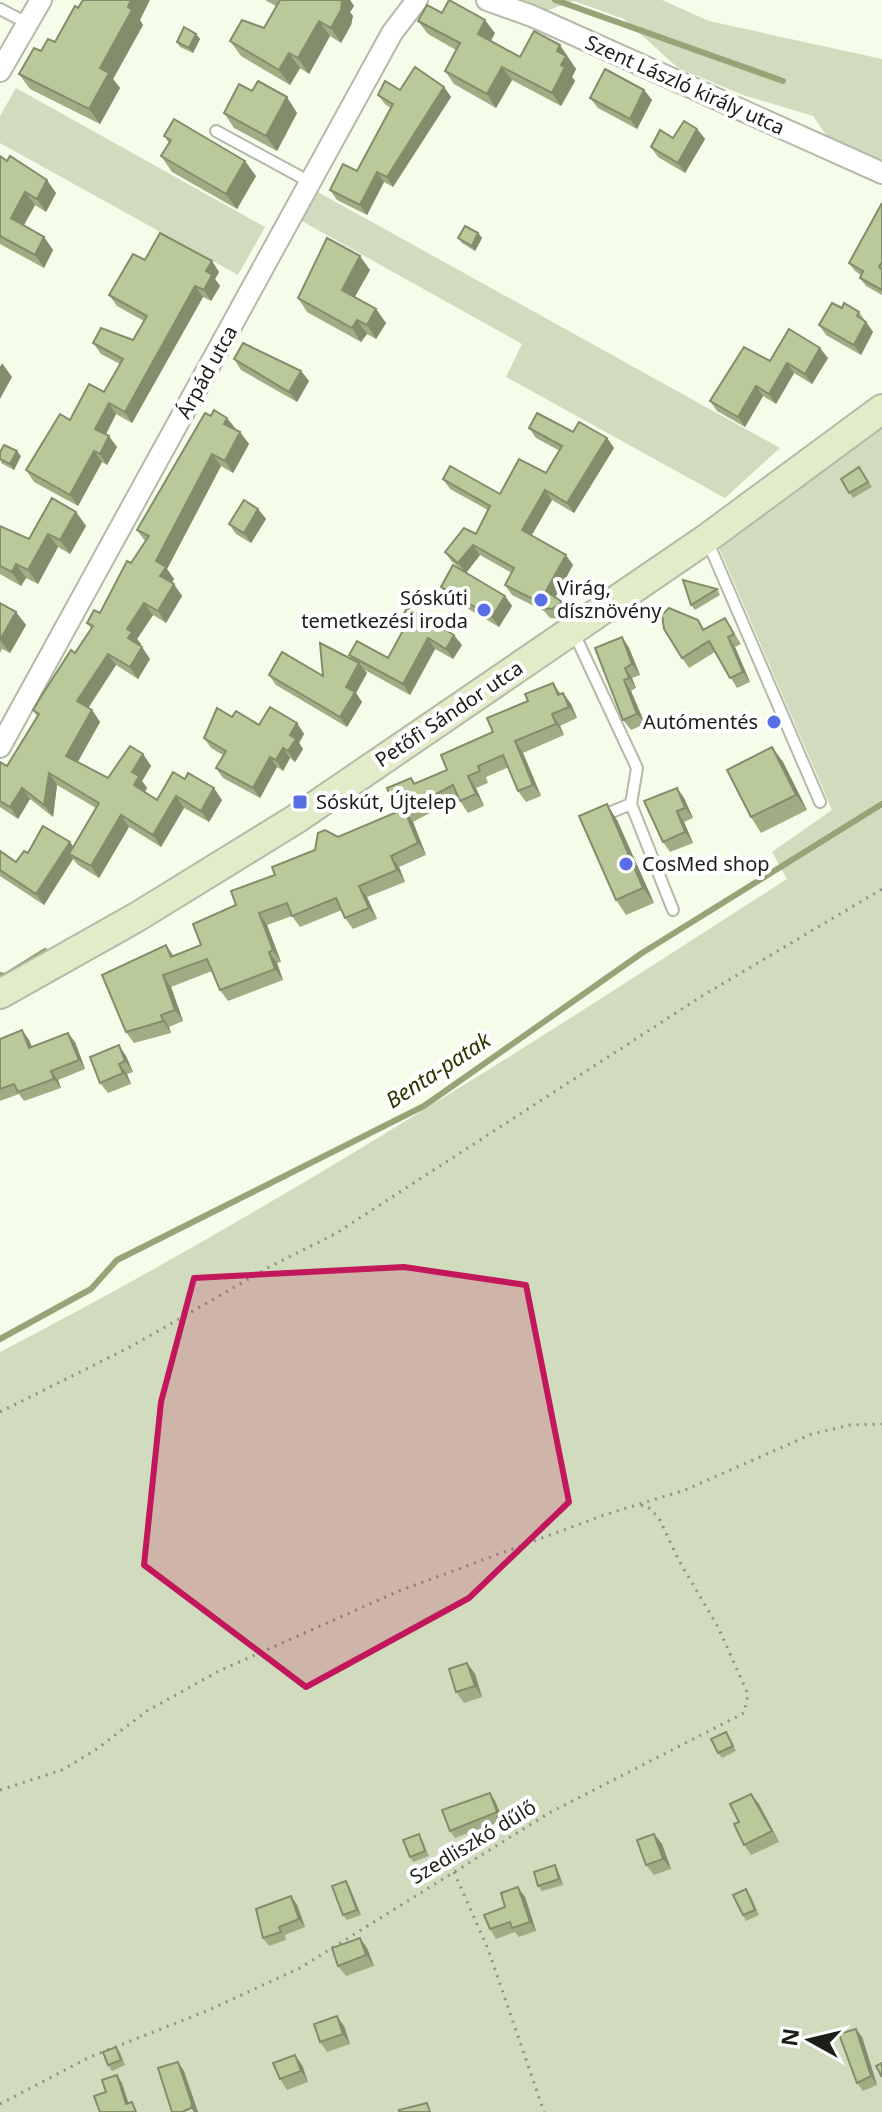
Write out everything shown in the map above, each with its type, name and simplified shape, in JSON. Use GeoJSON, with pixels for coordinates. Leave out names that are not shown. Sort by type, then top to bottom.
{"type":"FeatureCollection","features":[{"type":"Feature","properties":{"kind":"main road","name":"Petőfi Sándor utca"},"geometry":{"type":"LineString","coordinates":[[0,994],[137,917],[257,844],[706,539],[882,409]]}},
{"type":"Feature","properties":{"kind":"street"},"geometry":{"type":"LineString","coordinates":[[0,71],[41,0]]}},
{"type":"Feature","properties":{"kind":"street","name":"Árpád utca"},"geometry":{"type":"LineString","coordinates":[[0,747],[392,33],[417,0]]}},
{"type":"Feature","properties":{"kind":"street","name":"Szent László király utca"},"geometry":{"type":"LineString","coordinates":[[487,0],[532,16],[882,173]]}},
{"type":"Feature","properties":{"kind":"lane"},"geometry":{"type":"LineString","coordinates":[[0,9],[27,23]]}},
{"type":"Feature","properties":{"kind":"lane"},"geometry":{"type":"LineString","coordinates":[[216,131],[312,183]]}},
{"type":"Feature","properties":{"kind":"lane"},"geometry":{"type":"LineString","coordinates":[[706,539],[820,802]]}},
{"type":"Feature","properties":{"kind":"lane"},"geometry":{"type":"LineString","coordinates":[[572,630],[637,768],[631,804],[673,910]]}},
{"type":"Feature","properties":{"kind":"lane"},"geometry":{"type":"LineString","coordinates":[[591,820],[631,804]]}},
{"type":"Feature","properties":{"kind":"path"},"geometry":{"type":"LineString","coordinates":[[0,1412],[132,1346],[271,1266],[335,1234],[702,996],[882,889]]}},
{"type":"Feature","properties":{"kind":"path"},"geometry":{"type":"LineString","coordinates":[[0,1790],[62,1770],[94,1751],[147,1711],[295,1635],[503,1551],[700,1484],[812,1434],[850,1425],[882,1424]]}},
{"type":"Feature","properties":{"kind":"path","name":"Szedliszkó dűlő"},"geometry":{"type":"LineString","coordinates":[[0,2104],[90,2057],[209,2010],[300,1968],[549,1813],[744,1713],[748,1694],[718,1627],[678,1559],[666,1529],[653,1510],[639,1505]]}},
{"type":"Feature","properties":{"kind":"path"},"geometry":{"type":"LineString","coordinates":[[454,1872],[488,1949],[544,2112]]}},
{"type":"Feature","properties":{"kind":"highlighted area"},"geometry":{"type":"Polygon","coordinates":[[[404,1267],[526,1285],[569,1502],[469,1598],[306,1687],[144,1565],[161,1402],[194,1278],[404,1267]]]}},
{"type":"Feature","properties":{"kind":"green space"},"geometry":{"type":"Polygon","coordinates":[[[487,0],[662,0],[709,21],[882,59],[882,160],[832,143],[813,116],[743,95],[678,68],[624,19],[574,1],[532,16],[487,0]]]}},
{"type":"Feature","properties":{"kind":"green space"},"geometry":{"type":"Polygon","coordinates":[[[16,88],[265,227],[238,275],[0,143],[0,116],[16,88]]]}},
{"type":"Feature","properties":{"kind":"green space"},"geometry":{"type":"Polygon","coordinates":[[[316,191],[780,448],[725,498],[506,377],[522,344],[300,220],[316,191]]]}},
{"type":"Feature","properties":{"kind":"green space"},"geometry":{"type":"Polygon","coordinates":[[[882,409],[882,2112],[0,2112],[0,1352],[301,1184],[497,1064],[787,879],[772,852],[832,810],[713,534],[882,409]]]}},
{"type":"Feature","properties":{"kind":"building"},"geometry":{"type":"Polygon","coordinates":[[[83,0],[131,0],[128,7],[132,10],[100,68],[109,73],[89,109],[19,74],[34,48],[41,51],[48,39],[55,42],[75,6],[78,8],[83,0]]]}},
{"type":"Feature","properties":{"kind":"building"},"geometry":{"type":"Polygon","coordinates":[[[280,0],[342,1],[341,10],[331,28],[319,21],[298,58],[289,53],[279,70],[230,41],[242,20],[264,28],[280,0]]]}},
{"type":"Feature","properties":{"kind":"building"},"geometry":{"type":"Polygon","coordinates":[[[449,0],[485,20],[478,34],[520,57],[534,31],[560,45],[557,51],[566,56],[561,65],[565,67],[552,93],[502,67],[487,94],[445,71],[460,43],[418,21],[427,5],[442,13],[449,0]]]}},
{"type":"Feature","properties":{"kind":"building"},"geometry":{"type":"Polygon","coordinates":[[[184,27],[196,34],[189,48],[177,42],[184,27]]]}},
{"type":"Feature","properties":{"kind":"building"},"geometry":{"type":"Polygon","coordinates":[[[415,67],[444,87],[387,177],[377,172],[360,205],[330,190],[343,164],[357,171],[393,104],[378,95],[385,81],[400,90],[415,67]]]}},
{"type":"Feature","properties":{"kind":"building"},"geometry":{"type":"Polygon","coordinates":[[[605,69],[644,90],[630,119],[590,98],[605,69]]]}},
{"type":"Feature","properties":{"kind":"building"},"geometry":{"type":"Polygon","coordinates":[[[258,81],[287,97],[266,136],[224,113],[239,84],[252,91],[258,81]]]}},
{"type":"Feature","properties":{"kind":"building"},"geometry":{"type":"Polygon","coordinates":[[[174,119],[245,161],[226,194],[161,156],[171,140],[164,136],[174,119]]]}},
{"type":"Feature","properties":{"kind":"building"},"geometry":{"type":"Polygon","coordinates":[[[684,121],[697,129],[678,163],[651,147],[660,130],[673,138],[684,121]]]}},
{"type":"Feature","properties":{"kind":"building"},"geometry":{"type":"Polygon","coordinates":[[[0,156],[7,161],[10,156],[47,180],[37,199],[25,192],[11,218],[44,237],[35,255],[0,236],[0,156]]]}},
{"type":"Feature","properties":{"kind":"building"},"geometry":{"type":"Polygon","coordinates":[[[882,203],[882,262],[879,267],[882,269],[882,290],[860,278],[863,271],[849,263],[882,203]]]}},
{"type":"Feature","properties":{"kind":"building"},"geometry":{"type":"Polygon","coordinates":[[[465,226],[478,233],[472,246],[458,238],[465,226]]]}},
{"type":"Feature","properties":{"kind":"building"},"geometry":{"type":"Polygon","coordinates":[[[160,233],[212,261],[206,271],[212,275],[204,290],[195,286],[125,412],[109,403],[95,429],[109,436],[100,454],[94,451],[70,495],[26,470],[60,414],[70,420],[89,384],[104,392],[123,359],[93,343],[101,328],[133,340],[147,316],[109,295],[133,254],[145,260],[160,233]]]}},
{"type":"Feature","properties":{"kind":"building"},"geometry":{"type":"Polygon","coordinates":[[[327,238],[360,256],[342,290],[376,309],[367,325],[357,320],[352,328],[298,298],[327,238]]]}},
{"type":"Feature","properties":{"kind":"building"},"geometry":{"type":"Polygon","coordinates":[[[832,303],[842,308],[844,303],[859,312],[857,316],[866,322],[854,345],[819,325],[832,303]]]}},
{"type":"Feature","properties":{"kind":"building"},"geometry":{"type":"Polygon","coordinates":[[[789,329],[820,348],[805,374],[787,363],[769,394],[756,386],[738,417],[710,401],[744,347],[770,361],[789,329]]]}},
{"type":"Feature","properties":{"kind":"building"},"geometry":{"type":"Polygon","coordinates":[[[243,343],[301,371],[289,392],[234,359],[243,343]]]}},
{"type":"Feature","properties":{"kind":"building"},"geometry":{"type":"Polygon","coordinates":[[[214,410],[227,418],[224,424],[240,432],[225,461],[212,454],[156,561],[166,567],[160,576],[174,584],[158,611],[144,603],[127,629],[132,632],[128,638],[142,647],[130,667],[108,654],[77,701],[92,710],[66,756],[108,778],[130,746],[143,754],[132,772],[139,776],[134,785],[157,800],[173,772],[185,779],[188,773],[214,788],[201,811],[176,796],[153,835],[121,815],[91,866],[69,854],[99,803],[49,773],[44,805],[22,788],[10,807],[0,801],[0,762],[7,766],[39,714],[33,710],[42,695],[71,650],[75,653],[93,626],[87,623],[94,610],[100,613],[127,561],[131,563],[149,536],[137,530],[205,413],[211,416],[214,410]]]}},
{"type":"Feature","properties":{"kind":"building"},"geometry":{"type":"Polygon","coordinates":[[[537,413],[573,432],[579,422],[607,438],[567,503],[545,490],[522,530],[566,555],[546,591],[562,602],[552,609],[543,608],[537,601],[505,585],[514,568],[473,545],[458,563],[445,552],[464,528],[476,534],[490,506],[443,479],[450,466],[500,494],[519,459],[546,473],[562,446],[529,428],[537,413]]]}},
{"type":"Feature","properties":{"kind":"building"},"geometry":{"type":"Polygon","coordinates":[[[4,445],[17,451],[10,464],[0,459],[4,445]]]}},
{"type":"Feature","properties":{"kind":"building"},"geometry":{"type":"Polygon","coordinates":[[[859,467],[868,482],[849,493],[841,479],[859,467]]]}},
{"type":"Feature","properties":{"kind":"building"},"geometry":{"type":"Polygon","coordinates":[[[52,498],[76,512],[60,540],[48,534],[28,570],[16,564],[12,572],[0,566],[0,526],[29,539],[52,498]]]}},
{"type":"Feature","properties":{"kind":"building"},"geometry":{"type":"Polygon","coordinates":[[[244,500],[258,509],[244,533],[229,524],[244,500]]]}},
{"type":"Feature","properties":{"kind":"building"},"geometry":{"type":"Polygon","coordinates":[[[453,565],[505,596],[492,617],[441,587],[453,565]]]}},
{"type":"Feature","properties":{"kind":"building"},"geometry":{"type":"Polygon","coordinates":[[[683,580],[717,589],[691,605],[683,580]]]}},
{"type":"Feature","properties":{"kind":"building"},"geometry":{"type":"Polygon","coordinates":[[[0,603],[16,612],[0,640],[0,603]]]}},
{"type":"Feature","properties":{"kind":"building"},"geometry":{"type":"Polygon","coordinates":[[[407,608],[454,635],[446,649],[428,638],[403,684],[349,655],[357,641],[388,658],[406,625],[399,622],[407,608]]]}},
{"type":"Feature","properties":{"kind":"building"},"geometry":{"type":"Polygon","coordinates":[[[669,608],[698,620],[703,630],[725,618],[734,634],[728,637],[743,672],[730,678],[709,641],[682,658],[664,629],[662,615],[669,608]]]}},
{"type":"Feature","properties":{"kind":"building"},"geometry":{"type":"Polygon","coordinates":[[[622,637],[632,664],[625,668],[629,678],[624,680],[637,714],[623,720],[595,648],[622,637]]]}},
{"type":"Feature","properties":{"kind":"building"},"geometry":{"type":"Polygon","coordinates":[[[320,643],[359,663],[346,687],[355,692],[340,717],[269,675],[282,652],[323,676],[320,643]]]}},
{"type":"Feature","properties":{"kind":"building"},"geometry":{"type":"Polygon","coordinates":[[[553,683],[558,695],[563,693],[569,707],[552,714],[556,724],[515,741],[533,785],[518,791],[503,755],[478,766],[480,771],[468,776],[476,794],[460,801],[453,785],[405,811],[418,843],[391,856],[397,870],[359,886],[369,908],[345,918],[336,898],[292,916],[287,903],[259,913],[273,950],[269,952],[275,969],[220,990],[207,959],[163,975],[175,1010],[161,1015],[163,1021],[126,1032],[102,975],[166,945],[171,957],[201,945],[193,924],[236,905],[231,891],[275,875],[272,867],[315,850],[318,833],[325,830],[338,837],[397,812],[387,788],[411,778],[414,784],[447,770],[441,755],[493,732],[487,718],[528,701],[525,694],[553,683]]]}},
{"type":"Feature","properties":{"kind":"building"},"geometry":{"type":"Polygon","coordinates":[[[270,707],[297,723],[290,735],[296,739],[288,751],[283,748],[276,760],[270,757],[253,788],[216,768],[226,751],[204,738],[217,708],[232,717],[236,711],[259,725],[270,707]]]}},
{"type":"Feature","properties":{"kind":"building"},"geometry":{"type":"Polygon","coordinates":[[[772,747],[796,795],[751,817],[727,770],[772,747]]]}},
{"type":"Feature","properties":{"kind":"building"},"geometry":{"type":"Polygon","coordinates":[[[677,788],[685,808],[677,811],[685,832],[663,842],[644,801],[677,788]]]}},
{"type":"Feature","properties":{"kind":"building"},"geometry":{"type":"Polygon","coordinates":[[[607,804],[643,888],[616,900],[579,816],[607,804]]]}},
{"type":"Feature","properties":{"kind":"building"},"geometry":{"type":"Polygon","coordinates":[[[43,826],[70,842],[36,894],[0,870],[0,851],[16,862],[24,851],[28,853],[43,826]]]}},
{"type":"Feature","properties":{"kind":"building"},"geometry":{"type":"Polygon","coordinates":[[[22,1030],[29,1048],[68,1033],[79,1060],[51,1071],[54,1079],[18,1092],[14,1084],[0,1089],[0,1039],[22,1030]]]}},
{"type":"Feature","properties":{"kind":"building"},"geometry":{"type":"Polygon","coordinates":[[[119,1045],[125,1061],[119,1064],[123,1073],[100,1083],[90,1057],[119,1045]]]}},
{"type":"Feature","properties":{"kind":"building"},"geometry":{"type":"Polygon","coordinates":[[[467,1663],[475,1686],[456,1692],[449,1669],[467,1663]]]}},
{"type":"Feature","properties":{"kind":"building"},"geometry":{"type":"Polygon","coordinates":[[[726,1732],[733,1746],[718,1753],[711,1739],[726,1732]]]}},
{"type":"Feature","properties":{"kind":"building"},"geometry":{"type":"Polygon","coordinates":[[[490,1793],[497,1812],[450,1831],[442,1810],[490,1793]]]}},
{"type":"Feature","properties":{"kind":"building"},"geometry":{"type":"Polygon","coordinates":[[[751,1794],[772,1831],[744,1845],[734,1824],[739,1822],[730,1804],[751,1794]]]}},
{"type":"Feature","properties":{"kind":"building"},"geometry":{"type":"Polygon","coordinates":[[[419,1834],[425,1851],[410,1857],[403,1840],[419,1834]]]}},
{"type":"Feature","properties":{"kind":"building"},"geometry":{"type":"Polygon","coordinates":[[[654,1834],[663,1859],[646,1865],[637,1840],[654,1834]]]}},
{"type":"Feature","properties":{"kind":"building"},"geometry":{"type":"Polygon","coordinates":[[[555,1865],[559,1879],[538,1886],[534,1872],[555,1865]]]}},
{"type":"Feature","properties":{"kind":"building"},"geometry":{"type":"Polygon","coordinates":[[[346,1881],[357,1910],[343,1915],[332,1886],[346,1881]]]}},
{"type":"Feature","properties":{"kind":"building"},"geometry":{"type":"Polygon","coordinates":[[[518,1887],[530,1922],[512,1928],[510,1922],[490,1929],[484,1915],[505,1907],[501,1893],[518,1887]]]}},
{"type":"Feature","properties":{"kind":"building"},"geometry":{"type":"Polygon","coordinates":[[[746,1889],[755,1910],[743,1915],[733,1895],[746,1889]]]}},
{"type":"Feature","properties":{"kind":"building"},"geometry":{"type":"Polygon","coordinates":[[[291,1896],[299,1919],[279,1927],[281,1932],[263,1938],[256,1909],[291,1896]]]}},
{"type":"Feature","properties":{"kind":"building"},"geometry":{"type":"Polygon","coordinates":[[[360,1938],[366,1955],[338,1966],[332,1948],[360,1938]]]}},
{"type":"Feature","properties":{"kind":"building"},"geometry":{"type":"Polygon","coordinates":[[[337,2016],[343,2034],[320,2042],[314,2024],[337,2016]]]}},
{"type":"Feature","properties":{"kind":"building"},"geometry":{"type":"Polygon","coordinates":[[[856,2029],[871,2076],[857,2083],[839,2034],[856,2029]]]}},
{"type":"Feature","properties":{"kind":"building"},"geometry":{"type":"Polygon","coordinates":[[[116,2047],[121,2060],[108,2065],[103,2052],[116,2047]]]}},
{"type":"Feature","properties":{"kind":"building"},"geometry":{"type":"Polygon","coordinates":[[[295,2055],[301,2071],[280,2079],[273,2063],[295,2055]]]}},
{"type":"Feature","properties":{"kind":"building"},"geometry":{"type":"Polygon","coordinates":[[[178,2062],[192,2104],[191,2108],[182,2112],[172,2112],[158,2068],[178,2062]]]}},
{"type":"Feature","properties":{"kind":"building"},"geometry":{"type":"Polygon","coordinates":[[[882,2063],[882,2077],[876,2066],[882,2063]]]}},
{"type":"Feature","properties":{"kind":"building"},"geometry":{"type":"Polygon","coordinates":[[[117,2075],[126,2104],[132,2102],[136,2112],[100,2112],[94,2096],[106,2092],[102,2080],[117,2075]]]}},
{"type":"Feature","properties":{"kind":"building"},"geometry":{"type":"Polygon","coordinates":[[[427,2103],[430,2112],[399,2112],[399,2110],[427,2103]]]}},
{"type":"Feature","properties":{"kind":"waterway"},"geometry":{"type":"LineString","coordinates":[[555,0],[783,81]]}},
{"type":"Feature","properties":{"kind":"waterway","name":"Benta-patak"},"geometry":{"type":"LineString","coordinates":[[0,1339],[91,1289],[117,1260],[424,1106],[642,953],[882,804]]}},
{"type":"Feature","properties":{"kind":"waterway"},"geometry":{"type":"LineString","coordinates":[[0,975],[5,976],[45,951]]}},
{"type":"Feature","properties":{"kind":"place","name":"Virág, dísznövény"},"geometry":{"type":"Point","coordinates":[541,600]}},
{"type":"Feature","properties":{"kind":"place","name":"Sóskúti temetkezési iroda"},"geometry":{"type":"Point","coordinates":[484,610]}},
{"type":"Feature","properties":{"kind":"place","name":"Autómentés"},"geometry":{"type":"Point","coordinates":[774,722]}},
{"type":"Feature","properties":{"kind":"place","name":"Sóskút, Újtelep"},"geometry":{"type":"Point","coordinates":[300,802]}},
{"type":"Feature","properties":{"kind":"place","name":"CosMed shop"},"geometry":{"type":"Point","coordinates":[626,864]}}]}
